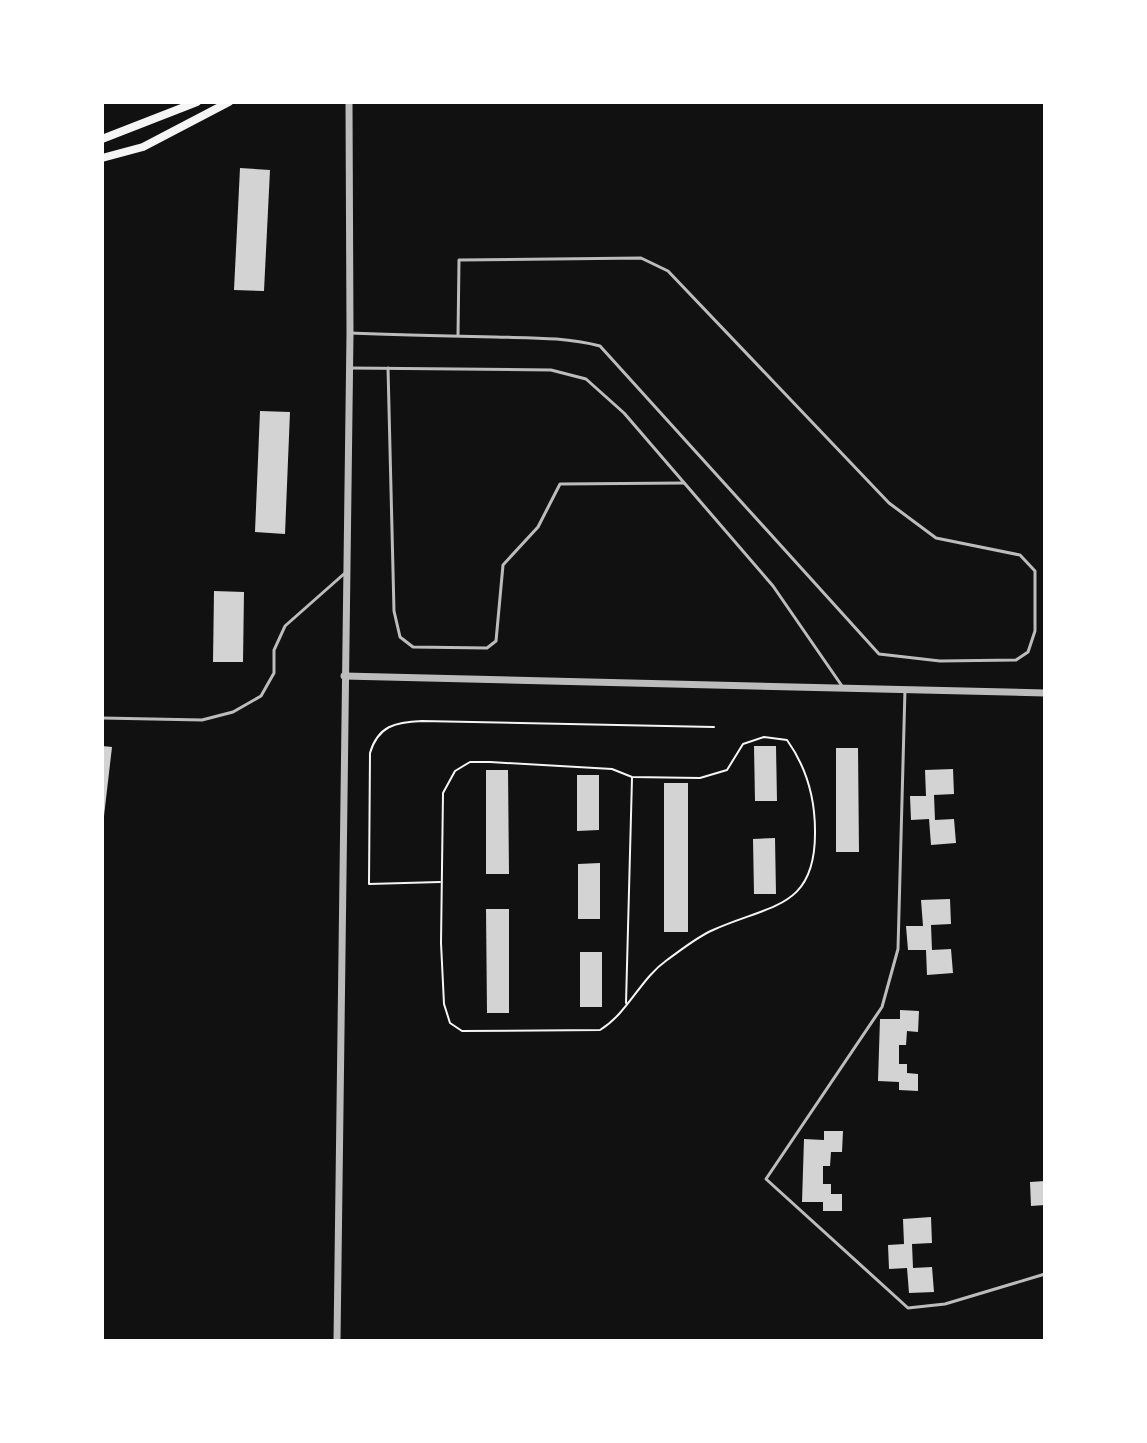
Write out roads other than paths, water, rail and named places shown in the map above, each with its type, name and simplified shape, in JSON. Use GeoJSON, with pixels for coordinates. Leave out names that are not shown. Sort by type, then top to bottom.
{"type":"FeatureCollection","features":[{"type":"Feature","properties":{"kind":"main road"},"geometry":{"type":"LineString","coordinates":[[102,158],[143,147],[229,102]]}},
{"type":"Feature","properties":{"kind":"main road"},"geometry":{"type":"LineString","coordinates":[[102,139],[192,103]]}},
{"type":"Feature","properties":{"kind":"street"},"geometry":{"type":"LineString","coordinates":[[337,1341],[350,368],[349,102]]}},
{"type":"Feature","properties":{"kind":"street"},"geometry":{"type":"LineString","coordinates":[[344,676],[1045,693]]}},
{"type":"Feature","properties":{"kind":"lane"},"geometry":{"type":"LineString","coordinates":[[350,333],[458,336],[570,338],[600,346],[879,654],[981,661],[1016,660],[1028,652],[1035,631],[1038,604],[1035,571],[1020,555],[936,538],[889,503],[668,271],[641,258],[459,260],[458,336]]}},
{"type":"Feature","properties":{"kind":"lane"},"geometry":{"type":"LineString","coordinates":[[350,368],[551,370],[586,379],[624,413],[773,586],[842,686]]}},
{"type":"Feature","properties":{"kind":"lane"},"geometry":{"type":"LineString","coordinates":[[388,368],[394,611],[400,637],[413,647],[487,648],[496,641],[503,565],[538,527],[560,484],[684,483]]}},
{"type":"Feature","properties":{"kind":"lane"},"geometry":{"type":"LineString","coordinates":[[102,718],[202,720],[233,712],[261,696],[274,673],[274,650],[285,626],[346,572]]}},
{"type":"Feature","properties":{"kind":"lane"},"geometry":{"type":"LineString","coordinates":[[905,689],[898,949],[882,1007],[766,1179],[908,1308],[945,1304],[1045,1274]]}}]}
